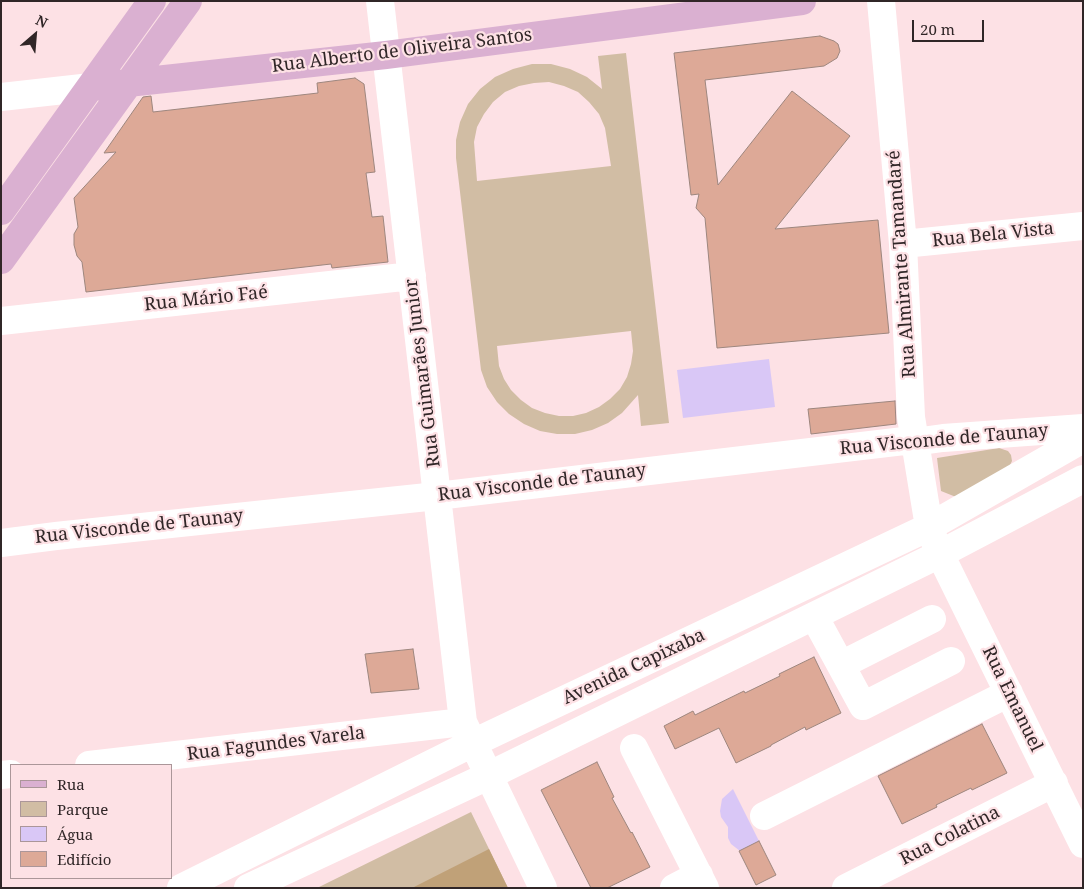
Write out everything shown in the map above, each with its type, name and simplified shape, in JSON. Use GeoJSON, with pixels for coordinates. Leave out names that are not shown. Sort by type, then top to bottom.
{"type":"FeatureCollection","features":[{"type":"Feature","properties":{"kind":"main road"},"geometry":{"type":"LineString","coordinates":[[1,211],[152,1]]}},
{"type":"Feature","properties":{"kind":"main road"},"geometry":{"type":"LineString","coordinates":[[1,260],[188,1]]}},
{"type":"Feature","properties":{"kind":"main road","name":"Rua Alberto de Oliveira Santos"},"geometry":{"type":"LineString","coordinates":[[91,87],[386,55],[692,8],[802,1]]}},
{"type":"Feature","properties":{"kind":"street","name":"Rua Guimarães Junior"},"geometry":{"type":"LineString","coordinates":[[380,1],[437,496],[468,732],[543,888]]}},
{"type":"Feature","properties":{"kind":"street","name":"Rua Almirante Tamandaré"},"geometry":{"type":"LineString","coordinates":[[881,1],[903,244],[911,417],[929,527]]}},
{"type":"Feature","properties":{"kind":"street","name":"Rua Alberto de Oliveira Santos"},"geometry":{"type":"LineString","coordinates":[[1,97],[91,87]]}},
{"type":"Feature","properties":{"kind":"street","name":"Rua Bela Vista"},"geometry":{"type":"LineString","coordinates":[[903,244],[1083,226]]}},
{"type":"Feature","properties":{"kind":"street","name":"Rua Mário Faé"},"geometry":{"type":"LineString","coordinates":[[1,321],[412,276]]}},
{"type":"Feature","properties":{"kind":"street","name":"Rua Visconde de Taunay"},"geometry":{"type":"LineString","coordinates":[[1,543],[437,496],[904,441],[914,442],[1083,428]]}},
{"type":"Feature","properties":{"kind":"street"},"geometry":{"type":"LineString","coordinates":[[1002,434],[1016,442],[1019,452],[1013,477]]}},
{"type":"Feature","properties":{"kind":"street","name":"Avenida Capixaba"},"geometry":{"type":"LineString","coordinates":[[181,888],[468,732],[929,527],[1013,477],[1083,439]]}},
{"type":"Feature","properties":{"kind":"street","name":"Avenida Capixaba"},"geometry":{"type":"LineString","coordinates":[[248,888],[488,776],[940,554],[1083,479]]}},
{"type":"Feature","properties":{"kind":"street","name":"Rua Emanuel"},"geometry":{"type":"LineString","coordinates":[[929,527],[940,554],[1083,844]]}},
{"type":"Feature","properties":{"kind":"street"},"geometry":{"type":"LineString","coordinates":[[814,616],[863,706],[952,661]]}},
{"type":"Feature","properties":{"kind":"street"},"geometry":{"type":"LineString","coordinates":[[841,665],[932,618]]}},
{"type":"Feature","properties":{"kind":"street"},"geometry":{"type":"LineString","coordinates":[[764,816],[1009,692]]}},
{"type":"Feature","properties":{"kind":"street","name":"Rua Fagundes Varela"},"geometry":{"type":"LineString","coordinates":[[100,764],[468,732]]}},
{"type":"Feature","properties":{"kind":"street"},"geometry":{"type":"LineString","coordinates":[[634,748],[702,882],[674,888]]}},
{"type":"Feature","properties":{"kind":"street","name":"Rua Colatina"},"geometry":{"type":"LineString","coordinates":[[846,888],[1054,784]]}},
{"type":"Feature","properties":{"kind":"green space"},"geometry":{"type":"Polygon","coordinates":[[[626,53],[669,423],[641,426],[638,395],[622,413],[608,423],[592,430],[575,434],[557,434],[540,431],[524,424],[509,414],[497,402],[487,387],[481,370],[456,158],[456,140],[460,122],[468,104],[480,89],[495,77],[513,69],[532,64],[551,64],[570,69],[587,77],[602,89],[598,56],[626,53]],[[549,82],[519,86],[505,92],[493,102],[484,114],[477,127],[474,142],[477,181],[611,166],[605,128],[599,114],[578,92],[549,82]],[[631,331],[497,346],[499,366],[511,390],[532,408],[559,416],[573,416],[586,413],[610,399],[620,389],[627,377],[633,351],[631,331]]]}},
{"type":"Feature","properties":{"kind":"green space"},"geometry":{"type":"Polygon","coordinates":[[[999,448],[1008,451],[1011,455],[1012,461],[1009,467],[956,497],[941,491],[937,458],[999,448]]]}},
{"type":"Feature","properties":{"kind":"green space"},"geometry":{"type":"Polygon","coordinates":[[[471,812],[508,888],[317,888],[471,812]]]}},
{"type":"Feature","properties":{"kind":"shaded area"},"geometry":{"type":"Polygon","coordinates":[[[489,849],[508,888],[412,888],[489,849]]]}},
{"type":"Feature","properties":{"kind":"water"},"geometry":{"type":"Polygon","coordinates":[[[769,359],[775,407],[683,418],[677,370],[769,359]]]}},
{"type":"Feature","properties":{"kind":"water"},"geometry":{"type":"Polygon","coordinates":[[[733,789],[759,841],[740,851],[731,844],[728,838],[728,827],[721,817],[720,811],[722,799],[733,789]]]}},
{"type":"Feature","properties":{"kind":"building"},"geometry":{"type":"Polygon","coordinates":[[[820,36],[838,44],[840,51],[837,58],[824,66],[705,80],[718,185],[792,91],[850,136],[775,229],[878,220],[889,333],[717,348],[705,218],[696,208],[699,194],[691,195],[674,53],[820,36]]]}},
{"type":"Feature","properties":{"kind":"building"},"geometry":{"type":"Polygon","coordinates":[[[355,78],[364,84],[375,172],[366,173],[372,217],[383,216],[388,262],[332,268],[331,264],[86,292],[82,262],[77,256],[74,245],[74,234],[78,227],[74,198],[116,152],[104,153],[143,97],[151,96],[153,112],[318,93],[317,83],[355,78]]]}},
{"type":"Feature","properties":{"kind":"building"},"geometry":{"type":"Polygon","coordinates":[[[895,401],[896,424],[811,434],[808,409],[895,401]]]}},
{"type":"Feature","properties":{"kind":"building"},"geometry":{"type":"Polygon","coordinates":[[[413,649],[419,689],[371,693],[365,654],[413,649]]]}},
{"type":"Feature","properties":{"kind":"building"},"geometry":{"type":"Polygon","coordinates":[[[814,657],[841,713],[806,730],[805,727],[736,763],[719,728],[675,749],[664,726],[693,711],[695,715],[744,691],[745,693],[814,657]]]}},
{"type":"Feature","properties":{"kind":"building"},"geometry":{"type":"Polygon","coordinates":[[[982,724],[1007,773],[936,805],[937,807],[902,824],[878,776],[982,724]]]}},
{"type":"Feature","properties":{"kind":"building"},"geometry":{"type":"Polygon","coordinates":[[[597,762],[614,797],[612,798],[650,867],[607,888],[591,888],[541,790],[597,762]]]}},
{"type":"Feature","properties":{"kind":"building"},"geometry":{"type":"Polygon","coordinates":[[[759,841],[776,875],[756,885],[739,851],[759,841]]]}}]}
